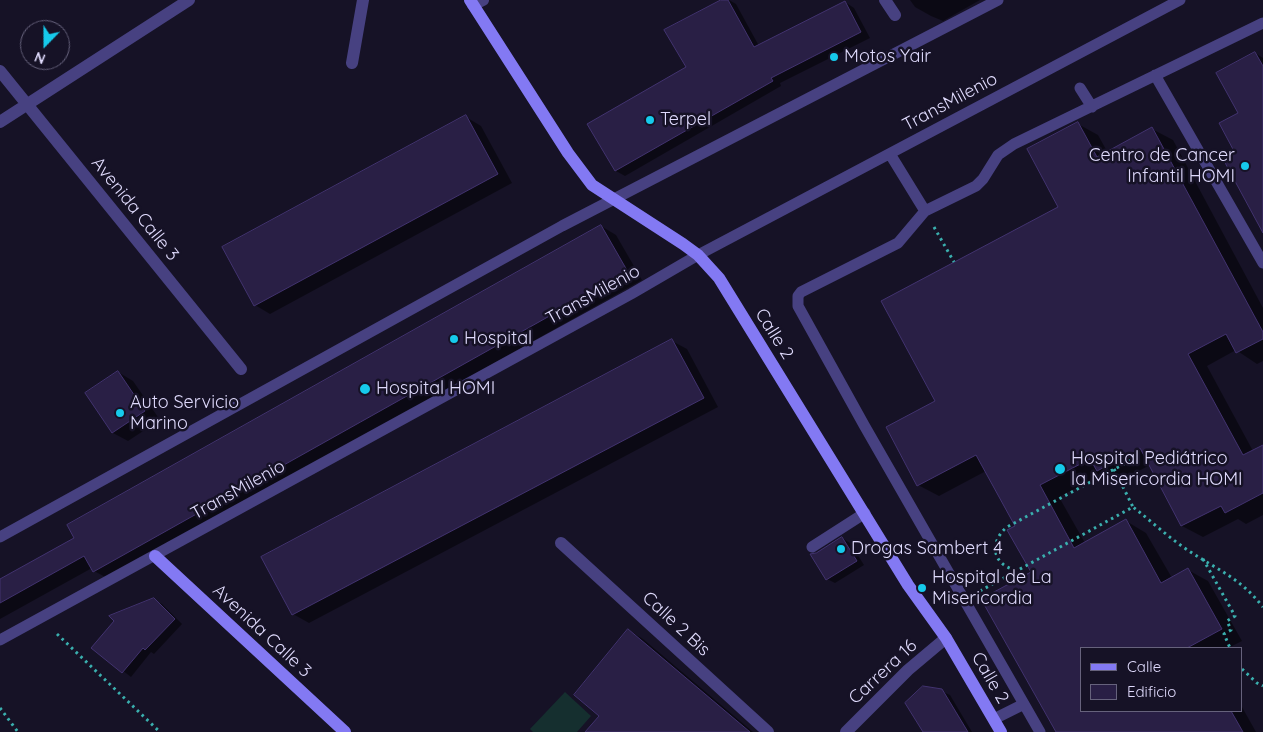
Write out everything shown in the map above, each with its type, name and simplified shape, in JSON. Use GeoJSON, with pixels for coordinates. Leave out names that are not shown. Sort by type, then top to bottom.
{"type":"FeatureCollection","features":[{"type":"Feature","properties":{"kind":"street"},"geometry":{"type":"LineString","coordinates":[[0,122],[189,0]]}},
{"type":"Feature","properties":{"kind":"street"},"geometry":{"type":"LineString","coordinates":[[352,63],[363,0]]}},
{"type":"Feature","properties":{"kind":"street"},"geometry":{"type":"LineString","coordinates":[[885,0],[895,15]]}},
{"type":"Feature","properties":{"kind":"street","name":"Calle 2"},"geometry":{"type":"LineString","coordinates":[[475,2],[568,153],[592,185],[675,238],[698,255],[719,278],[908,585],[946,638],[1001,732]]}},
{"type":"Feature","properties":{"kind":"street","name":"Avenida Calle 3"},"geometry":{"type":"LineString","coordinates":[[0,71],[241,369]]}},
{"type":"Feature","properties":{"kind":"street","name":"Calle 2 Bis"},"geometry":{"type":"LineString","coordinates":[[561,542],[768,732]]}},
{"type":"Feature","properties":{"kind":"street","name":"Avenida Calle 3"},"geometry":{"type":"LineString","coordinates":[[154,556],[345,732]]}},
{"type":"Feature","properties":{"kind":"street","name":"Carrera 16"},"geometry":{"type":"LineString","coordinates":[[846,732],[908,670],[946,638]]}},
{"type":"Feature","properties":{"kind":"lane"},"geometry":{"type":"LineString","coordinates":[[0,537],[545,236],[998,0]]}},
{"type":"Feature","properties":{"kind":"lane","name":"TransMilenio"},"geometry":{"type":"LineString","coordinates":[[0,640],[631,294],[698,255],[1180,0]]}},
{"type":"Feature","properties":{"kind":"lane"},"geometry":{"type":"LineString","coordinates":[[1040,732],[864,425],[798,306],[798,296],[801,292],[898,243],[925,211],[976,186],[983,180],[993,162],[1005,150],[1155,74],[1263,23]]}},
{"type":"Feature","properties":{"kind":"lane"},"geometry":{"type":"LineString","coordinates":[[1155,74],[1263,263]]}},
{"type":"Feature","properties":{"kind":"lane"},"geometry":{"type":"LineString","coordinates":[[1080,88],[1092,107]]}},
{"type":"Feature","properties":{"kind":"lane"},"geometry":{"type":"LineString","coordinates":[[890,154],[925,211]]}},
{"type":"Feature","properties":{"kind":"lane"},"geometry":{"type":"LineString","coordinates":[[812,547],[865,513]]}},
{"type":"Feature","properties":{"kind":"lane"},"geometry":{"type":"LineString","coordinates":[[994,719],[1024,704]]}},
{"type":"Feature","properties":{"kind":"path"},"geometry":{"type":"LineString","coordinates":[[925,211],[954,262]]}},
{"type":"Feature","properties":{"kind":"path"},"geometry":{"type":"LineString","coordinates":[[1017,570],[1007,568],[999,561],[995,548],[1006,526],[1132,460]]}},
{"type":"Feature","properties":{"kind":"path"},"geometry":{"type":"LineString","coordinates":[[1114,469],[1133,507],[1176,542],[1243,585],[1263,607]]}},
{"type":"Feature","properties":{"kind":"path"},"geometry":{"type":"LineString","coordinates":[[964,600],[1133,507]]}},
{"type":"Feature","properties":{"kind":"path"},"geometry":{"type":"LineString","coordinates":[[1203,559],[1235,616],[1227,621],[1231,630],[1224,634],[1230,647]]}},
{"type":"Feature","properties":{"kind":"path"},"geometry":{"type":"LineString","coordinates":[[57,634],[160,732]]}},
{"type":"Feature","properties":{"kind":"path"},"geometry":{"type":"LineString","coordinates":[[1243,671],[1263,686]]}},
{"type":"Feature","properties":{"kind":"path"},"geometry":{"type":"LineString","coordinates":[[0,708],[18,732]]}},
{"type":"Feature","properties":{"kind":"green space"},"geometry":{"type":"Polygon","coordinates":[[[565,692],[591,716],[577,732],[533,732],[530,729],[565,692]]]}},
{"type":"Feature","properties":{"kind":"building"},"geometry":{"type":"Polygon","coordinates":[[[721,0],[728,0],[754,47],[845,1],[861,32],[771,78],[773,81],[615,171],[587,124],[686,67],[664,30],[721,0]]]}},
{"type":"Feature","properties":{"kind":"building","name":"Centro de Cancer Infantil HOMI"},"geometry":{"type":"Polygon","coordinates":[[[1255,52],[1263,66],[1263,233],[1223,159],[1235,153],[1219,123],[1238,113],[1216,73],[1255,52]]]}},
{"type":"Feature","properties":{"kind":"building"},"geometry":{"type":"Polygon","coordinates":[[[466,115],[498,174],[254,306],[222,247],[466,115]]]}},
{"type":"Feature","properties":{"kind":"building"},"geometry":{"type":"Polygon","coordinates":[[[1078,122],[1097,157],[1152,127],[1263,332],[1263,339],[1236,353],[1226,334],[1188,354],[1243,455],[1263,445],[1263,493],[1225,513],[1221,506],[1181,526],[1140,448],[1097,471],[1090,459],[1040,485],[1074,548],[1126,519],[1161,583],[1188,568],[1222,629],[1189,647],[1080,647],[1080,712],[1232,712],[1243,732],[1056,732],[981,599],[1031,572],[1007,530],[1015,526],[976,455],[917,486],[886,427],[935,401],[881,301],[1058,207],[1027,149],[1078,122]]]}},
{"type":"Feature","properties":{"kind":"building","name":"Hospital HOMI"},"geometry":{"type":"Polygon","coordinates":[[[601,225],[628,272],[93,572],[84,556],[0,603],[0,579],[74,538],[67,525],[601,225]]]}},
{"type":"Feature","properties":{"kind":"building","name":"Hospital HOMI"},"geometry":{"type":"Polygon","coordinates":[[[672,339],[704,398],[292,615],[261,557],[672,339]]]}},
{"type":"Feature","properties":{"kind":"building"},"geometry":{"type":"Polygon","coordinates":[[[118,371],[145,411],[112,433],[85,393],[118,371]]]}},
{"type":"Feature","properties":{"kind":"building"},"geometry":{"type":"Polygon","coordinates":[[[842,537],[857,561],[826,580],[810,554],[816,553],[842,537]]]}},
{"type":"Feature","properties":{"kind":"building"},"geometry":{"type":"Polygon","coordinates":[[[154,598],[175,619],[145,650],[143,648],[122,673],[91,648],[114,621],[109,616],[154,598]]]}},
{"type":"Feature","properties":{"kind":"building"},"geometry":{"type":"Polygon","coordinates":[[[628,629],[750,732],[585,732],[599,716],[574,695],[628,629]]]}},
{"type":"Feature","properties":{"kind":"building"},"geometry":{"type":"Polygon","coordinates":[[[923,686],[942,689],[968,732],[923,732],[905,703],[923,686]]]}},
{"type":"Feature","properties":{"kind":"place","name":"Motos Yair"},"geometry":{"type":"Point","coordinates":[834,57]}},
{"type":"Feature","properties":{"kind":"place","name":"Terpel"},"geometry":{"type":"Point","coordinates":[650,120]}},
{"type":"Feature","properties":{"kind":"place","name":"Centro de Cancer Infantil HOMI"},"geometry":{"type":"Point","coordinates":[1245,166]}},
{"type":"Feature","properties":{"kind":"place","name":"Hospital"},"geometry":{"type":"Point","coordinates":[454,339]}},
{"type":"Feature","properties":{"kind":"place","name":"Hospital HOMI"},"geometry":{"type":"Point","coordinates":[365,389]}},
{"type":"Feature","properties":{"kind":"place","name":"Auto Servicio Marino"},"geometry":{"type":"Point","coordinates":[120,413]}},
{"type":"Feature","properties":{"kind":"place","name":"Hospital Pediátrico la Misericordia HOMI"},"geometry":{"type":"Point","coordinates":[1060,469]}},
{"type":"Feature","properties":{"kind":"place","name":"Drogas Sambert 4"},"geometry":{"type":"Point","coordinates":[841,549]}},
{"type":"Feature","properties":{"kind":"place","name":"Hospital de La Misericordia"},"geometry":{"type":"Point","coordinates":[922,588]}}]}
